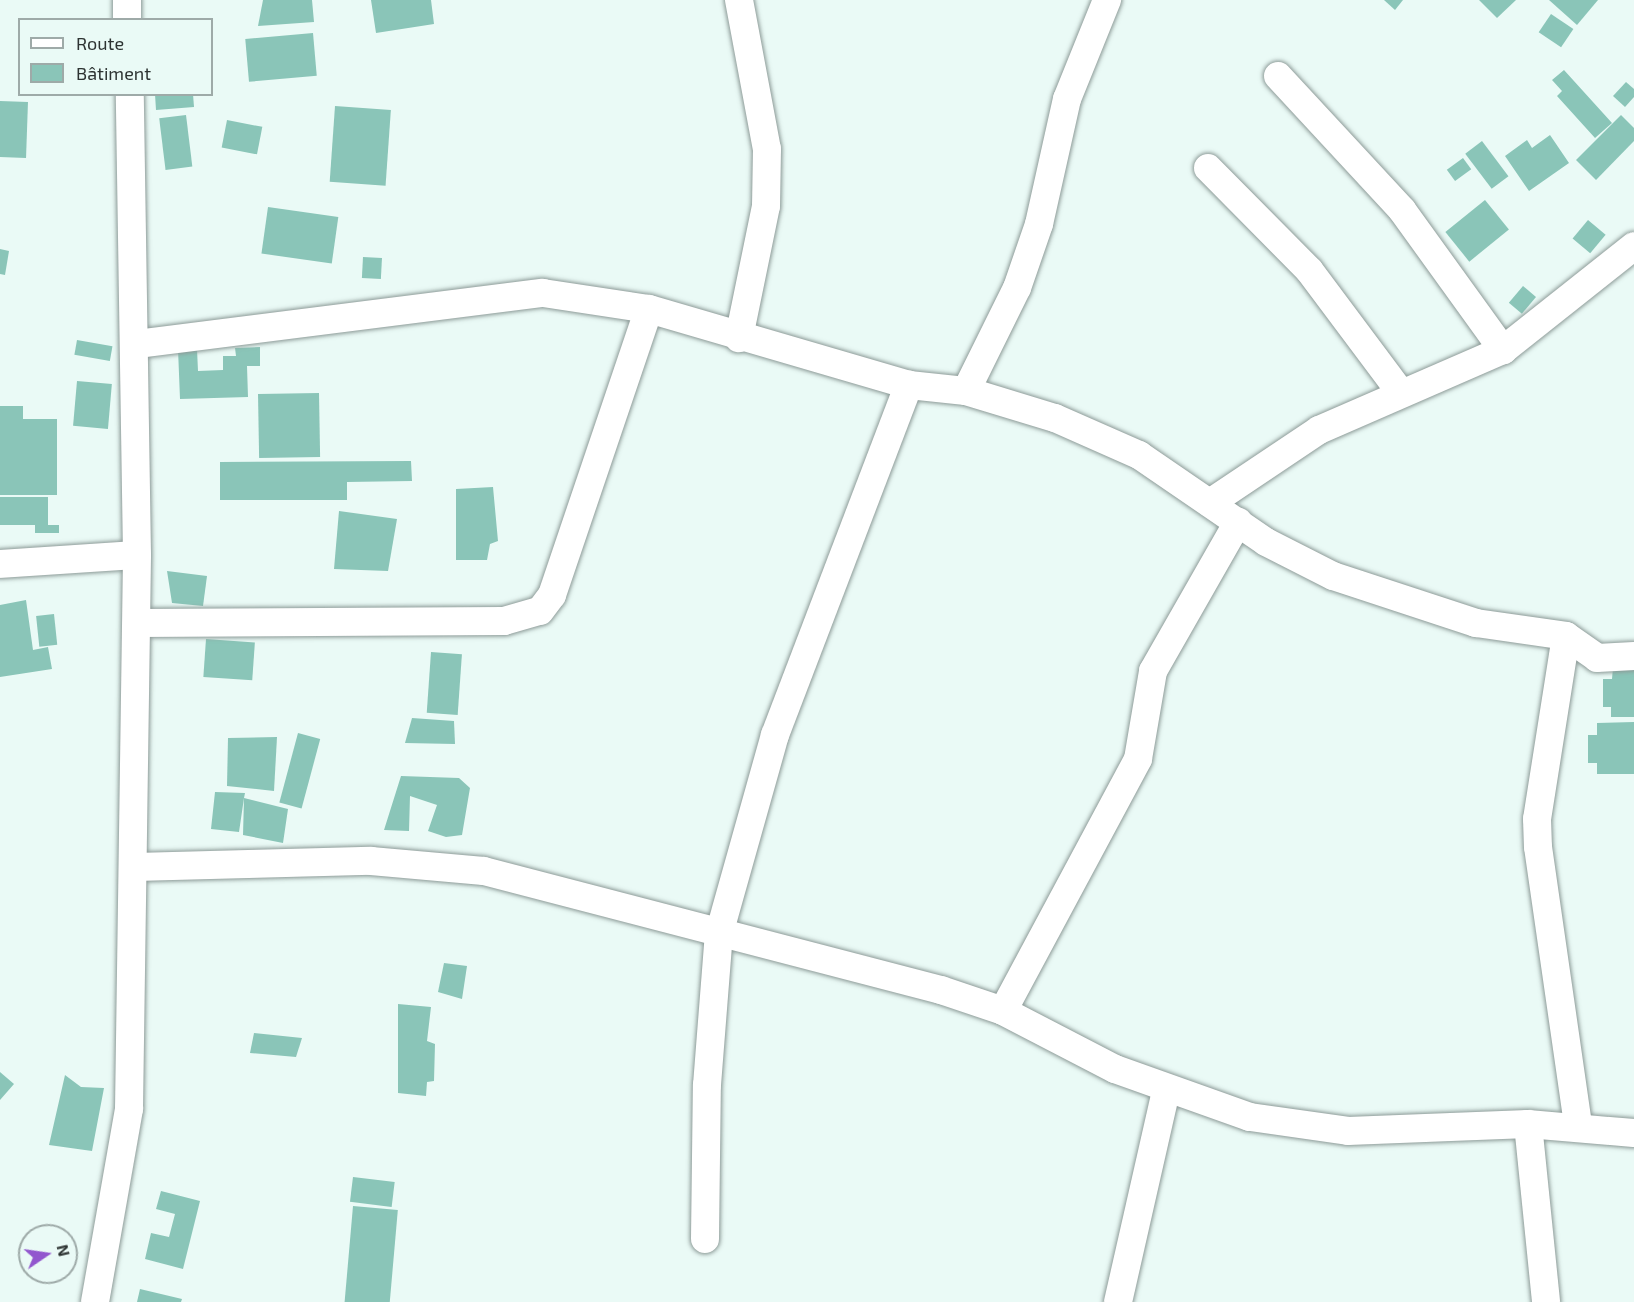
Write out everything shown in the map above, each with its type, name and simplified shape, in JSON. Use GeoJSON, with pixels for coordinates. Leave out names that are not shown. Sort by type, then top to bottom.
{"type":"FeatureCollection","features":[{"type":"Feature","properties":{"kind":"street"},"geometry":{"type":"LineString","coordinates":[[127,0],[128,18]]}},
{"type":"Feature","properties":{"kind":"street"},"geometry":{"type":"LineString","coordinates":[[739,0],[767,149],[766,206],[739,338]]}},
{"type":"Feature","properties":{"kind":"street"},"geometry":{"type":"LineString","coordinates":[[966,391],[1017,288],[1039,224],[1067,99],[1107,0]]}},
{"type":"Feature","properties":{"kind":"street"},"geometry":{"type":"LineString","coordinates":[[1278,76],[1402,210],[1503,350]]}},
{"type":"Feature","properties":{"kind":"street"},"geometry":{"type":"LineString","coordinates":[[95,1302],[129,1109],[135,867],[137,623],[137,344],[130,96]]}},
{"type":"Feature","properties":{"kind":"street"},"geometry":{"type":"LineString","coordinates":[[1208,168],[1309,270],[1401,393]]}},
{"type":"Feature","properties":{"kind":"street"},"geometry":{"type":"LineString","coordinates":[[1210,503],[1318,429],[1503,350],[1634,246]]}},
{"type":"Feature","properties":{"kind":"street"},"geometry":{"type":"LineString","coordinates":[[137,344],[543,293],[649,309],[739,338],[909,385],[966,391],[1055,418],[1139,455],[1266,542],[1333,576],[1413,605],[1476,623],[1566,636],[1597,658],[1634,656]]}},
{"type":"Feature","properties":{"kind":"street"},"geometry":{"type":"LineString","coordinates":[[137,623],[504,621],[540,611],[552,595],[649,309]]}},
{"type":"Feature","properties":{"kind":"street"},"geometry":{"type":"LineString","coordinates":[[705,1239],[707,1085],[719,934],[775,735],[909,385]]}},
{"type":"Feature","properties":{"kind":"street"},"geometry":{"type":"LineString","coordinates":[[1004,1011],[1138,759],[1153,671],[1238,522]]}},
{"type":"Feature","properties":{"kind":"street"},"geometry":{"type":"LineString","coordinates":[[0,564],[137,555]]}},
{"type":"Feature","properties":{"kind":"street"},"geometry":{"type":"LineString","coordinates":[[1566,636],[1538,819],[1538,847],[1578,1125]]}},
{"type":"Feature","properties":{"kind":"street"},"geometry":{"type":"LineString","coordinates":[[135,867],[371,861],[484,871],[941,990],[1004,1011],[1115,1069],[1250,1117],[1348,1131],[1528,1124],[1578,1125],[1634,1133]]}},
{"type":"Feature","properties":{"kind":"street"},"geometry":{"type":"LineString","coordinates":[[1118,1302],[1166,1089]]}},
{"type":"Feature","properties":{"kind":"street"},"geometry":{"type":"LineString","coordinates":[[1528,1124],[1546,1302]]}},
{"type":"Feature","properties":{"kind":"building"},"geometry":{"type":"Polygon","coordinates":[[[263,0],[312,0],[314,22],[258,26],[263,0]]]}},
{"type":"Feature","properties":{"kind":"building"},"geometry":{"type":"Polygon","coordinates":[[[371,0],[431,0],[434,24],[376,33],[371,0]]]}},
{"type":"Feature","properties":{"kind":"building"},"geometry":{"type":"Polygon","coordinates":[[[1384,0],[1403,0],[1395,10],[1384,0]]]}},
{"type":"Feature","properties":{"kind":"building"},"geometry":{"type":"Polygon","coordinates":[[[1479,0],[1516,0],[1497,18],[1479,0]]]}},
{"type":"Feature","properties":{"kind":"building"},"geometry":{"type":"Polygon","coordinates":[[[1549,0],[1598,0],[1577,25],[1549,0]]]}},
{"type":"Feature","properties":{"kind":"building"},"geometry":{"type":"Polygon","coordinates":[[[1551,14],[1573,29],[1561,47],[1539,32],[1551,14]]]}},
{"type":"Feature","properties":{"kind":"building"},"geometry":{"type":"Polygon","coordinates":[[[313,33],[317,76],[249,82],[245,39],[313,33]]]}},
{"type":"Feature","properties":{"kind":"building"},"geometry":{"type":"Polygon","coordinates":[[[1564,70],[1612,123],[1595,138],[1557,96],[1562,91],[1552,80],[1564,70]]]}},
{"type":"Feature","properties":{"kind":"building"},"geometry":{"type":"Polygon","coordinates":[[[1626,82],[1634,89],[1634,97],[1625,107],[1613,96],[1626,82]]]}},
{"type":"Feature","properties":{"kind":"building"},"geometry":{"type":"Polygon","coordinates":[[[155,96],[193,96],[194,107],[156,110],[155,96]]]}},
{"type":"Feature","properties":{"kind":"building"},"geometry":{"type":"Polygon","coordinates":[[[0,101],[28,102],[26,158],[0,157],[0,101]]]}},
{"type":"Feature","properties":{"kind":"building"},"geometry":{"type":"Polygon","coordinates":[[[335,106],[391,110],[386,186],[330,182],[335,106]]]}},
{"type":"Feature","properties":{"kind":"building"},"geometry":{"type":"Polygon","coordinates":[[[186,115],[192,167],[166,170],[159,118],[186,115]]]}},
{"type":"Feature","properties":{"kind":"building"},"geometry":{"type":"Polygon","coordinates":[[[1621,115],[1634,128],[1634,141],[1596,180],[1576,160],[1621,115]]]}},
{"type":"Feature","properties":{"kind":"building"},"geometry":{"type":"Polygon","coordinates":[[[227,120],[262,127],[257,154],[222,147],[227,120]]]}},
{"type":"Feature","properties":{"kind":"building"},"geometry":{"type":"Polygon","coordinates":[[[1550,135],[1569,163],[1529,191],[1505,156],[1527,140],[1532,148],[1550,135]]]}},
{"type":"Feature","properties":{"kind":"building"},"geometry":{"type":"Polygon","coordinates":[[[1482,141],[1508,176],[1492,189],[1465,154],[1482,141]]]}},
{"type":"Feature","properties":{"kind":"building"},"geometry":{"type":"Polygon","coordinates":[[[1463,158],[1471,169],[1455,181],[1447,170],[1463,158]]]}},
{"type":"Feature","properties":{"kind":"building"},"geometry":{"type":"Polygon","coordinates":[[[1485,200],[1509,230],[1469,262],[1445,232],[1485,200]]]}},
{"type":"Feature","properties":{"kind":"building"},"geometry":{"type":"Polygon","coordinates":[[[268,207],[338,217],[332,263],[261,254],[268,207]]]}},
{"type":"Feature","properties":{"kind":"building"},"geometry":{"type":"Polygon","coordinates":[[[1588,220],[1606,235],[1590,253],[1573,238],[1588,220]]]}},
{"type":"Feature","properties":{"kind":"building"},"geometry":{"type":"Polygon","coordinates":[[[0,249],[9,251],[5,275],[0,274],[0,249]]]}},
{"type":"Feature","properties":{"kind":"building"},"geometry":{"type":"Polygon","coordinates":[[[363,257],[382,258],[381,279],[362,278],[363,257]]]}},
{"type":"Feature","properties":{"kind":"building"},"geometry":{"type":"Polygon","coordinates":[[[1523,286],[1536,297],[1522,314],[1509,303],[1523,286]]]}},
{"type":"Feature","properties":{"kind":"building"},"geometry":{"type":"Polygon","coordinates":[[[77,340],[112,346],[110,361],[74,355],[77,340]]]}},
{"type":"Feature","properties":{"kind":"building"},"geometry":{"type":"Polygon","coordinates":[[[260,347],[260,366],[247,366],[248,397],[180,399],[178,349],[197,349],[198,371],[223,370],[223,356],[236,356],[235,348],[260,347]]]}},
{"type":"Feature","properties":{"kind":"building"},"geometry":{"type":"Polygon","coordinates":[[[77,381],[112,384],[108,429],[73,426],[77,381]]]}},
{"type":"Feature","properties":{"kind":"building"},"geometry":{"type":"Polygon","coordinates":[[[319,393],[320,457],[259,458],[258,394],[319,393]]]}},
{"type":"Feature","properties":{"kind":"building"},"geometry":{"type":"Polygon","coordinates":[[[0,406],[23,406],[23,419],[57,419],[57,495],[0,495],[0,406]]]}},
{"type":"Feature","properties":{"kind":"building"},"geometry":{"type":"Polygon","coordinates":[[[411,461],[412,481],[347,482],[347,500],[220,500],[220,462],[411,461]]]}},
{"type":"Feature","properties":{"kind":"building"},"geometry":{"type":"Polygon","coordinates":[[[493,487],[498,541],[490,544],[487,560],[456,560],[456,489],[493,487]]]}},
{"type":"Feature","properties":{"kind":"building"},"geometry":{"type":"Polygon","coordinates":[[[0,497],[48,497],[48,525],[0,525],[0,497]]]}},
{"type":"Feature","properties":{"kind":"building"},"geometry":{"type":"Polygon","coordinates":[[[339,511],[397,519],[388,571],[334,569],[339,511]]]}},
{"type":"Feature","properties":{"kind":"building"},"geometry":{"type":"Polygon","coordinates":[[[35,525],[59,525],[59,533],[35,533],[35,525]]]}},
{"type":"Feature","properties":{"kind":"building"},"geometry":{"type":"Polygon","coordinates":[[[167,571],[207,576],[203,606],[172,603],[167,571]]]}},
{"type":"Feature","properties":{"kind":"building"},"geometry":{"type":"Polygon","coordinates":[[[26,600],[33,650],[48,647],[52,669],[0,677],[0,605],[26,600]]]}},
{"type":"Feature","properties":{"kind":"building"},"geometry":{"type":"Polygon","coordinates":[[[54,614],[57,645],[39,647],[36,616],[54,614]]]}},
{"type":"Feature","properties":{"kind":"building"},"geometry":{"type":"Polygon","coordinates":[[[206,639],[255,642],[252,680],[203,677],[206,639]]]}},
{"type":"Feature","properties":{"kind":"building"},"geometry":{"type":"Polygon","coordinates":[[[431,652],[462,654],[458,715],[427,713],[431,652]]]}},
{"type":"Feature","properties":{"kind":"building"},"geometry":{"type":"Polygon","coordinates":[[[1613,667],[1634,668],[1634,717],[1611,717],[1611,707],[1603,707],[1603,679],[1612,679],[1613,667]]]}},
{"type":"Feature","properties":{"kind":"building"},"geometry":{"type":"Polygon","coordinates":[[[412,718],[454,721],[455,744],[405,743],[412,718]]]}},
{"type":"Feature","properties":{"kind":"building"},"geometry":{"type":"Polygon","coordinates":[[[1634,722],[1634,774],[1597,774],[1597,763],[1588,763],[1588,735],[1597,735],[1597,723],[1634,722]]]}},
{"type":"Feature","properties":{"kind":"building"},"geometry":{"type":"Polygon","coordinates":[[[298,733],[320,739],[302,808],[279,803],[298,733]]]}},
{"type":"Feature","properties":{"kind":"building"},"geometry":{"type":"Polygon","coordinates":[[[277,737],[274,791],[227,786],[228,738],[277,737]]]}},
{"type":"Feature","properties":{"kind":"building"},"geometry":{"type":"Polygon","coordinates":[[[401,776],[459,778],[470,788],[462,835],[446,837],[428,831],[437,805],[410,796],[409,831],[384,830],[401,776]]]}},
{"type":"Feature","properties":{"kind":"building"},"geometry":{"type":"Polygon","coordinates":[[[215,792],[245,793],[239,832],[211,829],[215,792]]]}},
{"type":"Feature","properties":{"kind":"building"},"geometry":{"type":"Polygon","coordinates":[[[244,798],[288,809],[283,843],[243,835],[244,798]]]}},
{"type":"Feature","properties":{"kind":"building"},"geometry":{"type":"Polygon","coordinates":[[[444,963],[467,966],[462,999],[438,992],[444,963]]]}},
{"type":"Feature","properties":{"kind":"building"},"geometry":{"type":"Polygon","coordinates":[[[398,1004],[431,1007],[427,1041],[435,1044],[434,1081],[427,1082],[426,1096],[398,1093],[398,1004]]]}},
{"type":"Feature","properties":{"kind":"building"},"geometry":{"type":"Polygon","coordinates":[[[254,1033],[302,1038],[296,1057],[250,1053],[254,1033]]]}},
{"type":"Feature","properties":{"kind":"building"},"geometry":{"type":"Polygon","coordinates":[[[0,1072],[14,1084],[0,1100],[0,1072]]]}},
{"type":"Feature","properties":{"kind":"building"},"geometry":{"type":"Polygon","coordinates":[[[65,1075],[81,1087],[104,1088],[92,1151],[49,1145],[65,1075]]]}},
{"type":"Feature","properties":{"kind":"building"},"geometry":{"type":"Polygon","coordinates":[[[353,1177],[395,1182],[392,1207],[350,1202],[353,1177]]]}},
{"type":"Feature","properties":{"kind":"building"},"geometry":{"type":"Polygon","coordinates":[[[161,1191],[200,1201],[183,1269],[145,1259],[151,1233],[169,1237],[175,1214],[156,1209],[161,1191]]]}},
{"type":"Feature","properties":{"kind":"building"},"geometry":{"type":"Polygon","coordinates":[[[353,1206],[398,1210],[390,1302],[345,1302],[353,1206]]]}},
{"type":"Feature","properties":{"kind":"building"},"geometry":{"type":"Polygon","coordinates":[[[140,1289],[182,1299],[181,1302],[137,1302],[140,1289]]]}}]}
